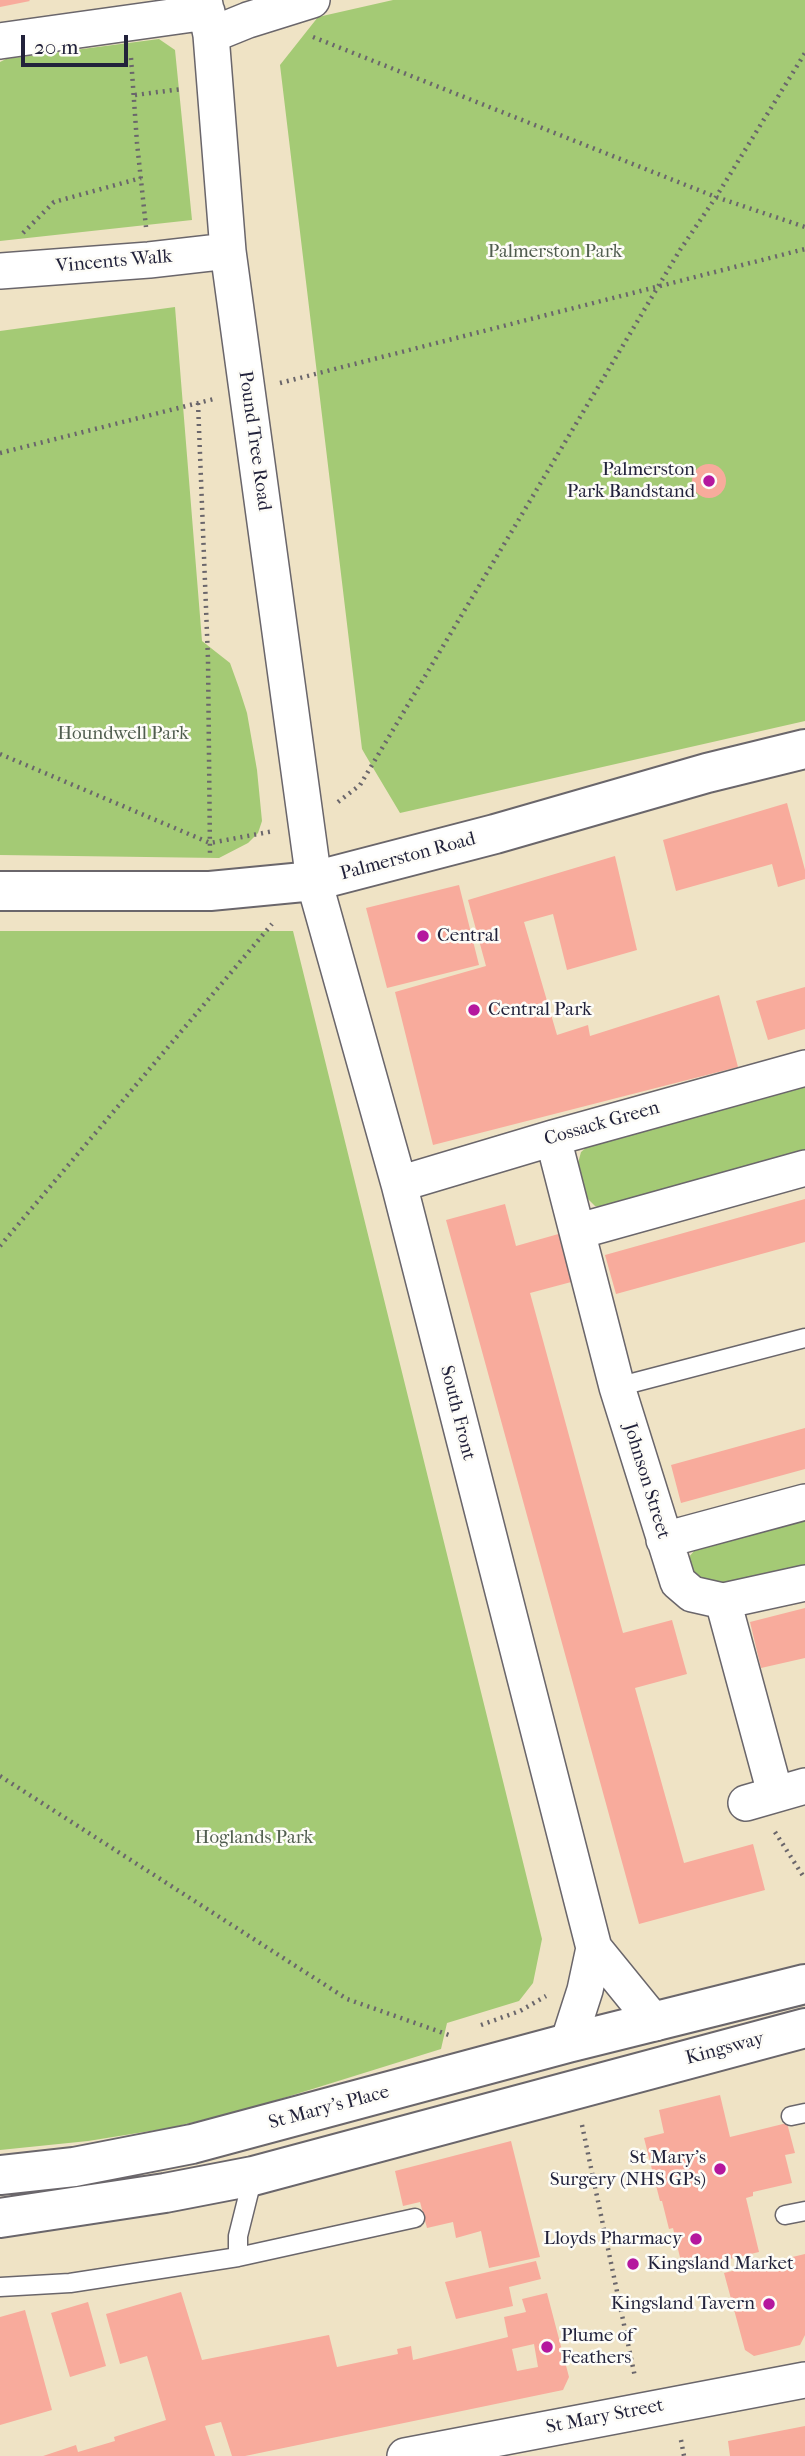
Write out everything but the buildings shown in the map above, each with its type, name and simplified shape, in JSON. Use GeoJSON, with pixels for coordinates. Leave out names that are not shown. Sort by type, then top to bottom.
{"type":"FeatureCollection","features":[{"type":"Feature","properties":{"kind":"main road","name":"Palmerston Road"},"geometry":{"type":"LineString","coordinates":[[0,891],[210,891],[314,881],[482,838],[707,773],[805,749]]}},
{"type":"Feature","properties":{"kind":"main road"},"geometry":{"type":"LineString","coordinates":[[654,2023],[805,1983]]}},
{"type":"Feature","properties":{"kind":"main road","name":"St Mary's Place"},"geometry":{"type":"LineString","coordinates":[[0,2175],[74,2167],[192,2144],[568,2043],[654,2023]]}},
{"type":"Feature","properties":{"kind":"main road","name":"Kingsway"},"geometry":{"type":"LineString","coordinates":[[253,2176],[805,2028]]}},
{"type":"Feature","properties":{"kind":"main road"},"geometry":{"type":"LineString","coordinates":[[2,2219],[253,2176]]}},
{"type":"Feature","properties":{"kind":"street"},"geometry":{"type":"LineString","coordinates":[[0,41],[128,22],[207,16],[299,4]]}},
{"type":"Feature","properties":{"kind":"street","name":"Pound Tree Road"},"geometry":{"type":"LineString","coordinates":[[207,16],[228,251],[314,881]]}},
{"type":"Feature","properties":{"kind":"street","name":"Vincents Walk"},"geometry":{"type":"LineString","coordinates":[[0,271],[228,251]]}},
{"type":"Feature","properties":{"kind":"street","name":"South Front"},"geometry":{"type":"LineString","coordinates":[[314,881],[399,1184],[594,1948],[654,2023]]}},
{"type":"Feature","properties":{"kind":"street","name":"Cossack Green"},"geometry":{"type":"LineString","coordinates":[[399,1184],[805,1068]]}},
{"type":"Feature","properties":{"kind":"street","name":"Johnson Street"},"geometry":{"type":"LineString","coordinates":[[553,1138],[618,1388],[678,1582],[692,1594],[723,1601]]}},
{"type":"Feature","properties":{"kind":"street"},"geometry":{"type":"LineString","coordinates":[[579,1231],[805,1168]]}},
{"type":"Feature","properties":{"kind":"street"},"geometry":{"type":"LineString","coordinates":[[664,1540],[805,1502]]}},
{"type":"Feature","properties":{"kind":"street"},"geometry":{"type":"LineString","coordinates":[[775,1794],[723,1601],[805,1583]]}},
{"type":"Feature","properties":{"kind":"street","name":"South Front"},"geometry":{"type":"LineString","coordinates":[[568,2043],[585,1990],[594,1948]]}},
{"type":"Feature","properties":{"kind":"street","name":"St Mary Street"},"geometry":{"type":"LineString","coordinates":[[405,2456],[805,2380]]}},
{"type":"Feature","properties":{"kind":"lane"},"geometry":{"type":"LineString","coordinates":[[618,1388],[805,1338]]}},
{"type":"Feature","properties":{"kind":"lane"},"geometry":{"type":"LineString","coordinates":[[238,2257],[238,2236],[253,2176]]}},
{"type":"Feature","properties":{"kind":"lane"},"geometry":{"type":"LineString","coordinates":[[785,2215],[805,2211]]}},
{"type":"Feature","properties":{"kind":"lane"},"geometry":{"type":"LineString","coordinates":[[0,2287],[70,2283],[238,2257],[415,2218]]}},
{"type":"Feature","properties":{"kind":"path"},"geometry":{"type":"LineString","coordinates":[[299,4],[300,32],[716,197],[805,227]]}},
{"type":"Feature","properties":{"kind":"path"},"geometry":{"type":"LineString","coordinates":[[128,22],[149,260]]}},
{"type":"Feature","properties":{"kind":"path"},"geometry":{"type":"LineString","coordinates":[[0,754],[210,843],[306,826],[360,785],[659,286],[805,53]]}},
{"type":"Feature","properties":{"kind":"path"},"geometry":{"type":"LineString","coordinates":[[135,95],[215,86]]}},
{"type":"Feature","properties":{"kind":"path"},"geometry":{"type":"LineString","coordinates":[[18,238],[54,202],[141,178]]}},
{"type":"Feature","properties":{"kind":"path"},"geometry":{"type":"LineString","coordinates":[[0,453],[805,249]]}},
{"type":"Feature","properties":{"kind":"path"},"geometry":{"type":"LineString","coordinates":[[198,403],[208,659],[210,891]]}},
{"type":"Feature","properties":{"kind":"path"},"geometry":{"type":"LineString","coordinates":[[0,1246],[261,935],[314,881]]}},
{"type":"Feature","properties":{"kind":"path"},"geometry":{"type":"LineString","coordinates":[[0,1776],[348,1999],[451,2035]]}},
{"type":"Feature","properties":{"kind":"path"},"geometry":{"type":"LineString","coordinates":[[775,1794],[773,1829],[805,1879]]}},
{"type":"Feature","properties":{"kind":"path"},"geometry":{"type":"LineString","coordinates":[[474,2027],[520,2011],[555,1990]]}},
{"type":"Feature","properties":{"kind":"path"},"geometry":{"type":"LineString","coordinates":[[580,2115],[642,2409]]}},
{"type":"Feature","properties":{"kind":"green space","name":"Palmerston Park"},"geometry":{"type":"Polygon","coordinates":[[[393,0],[805,0],[805,721],[400,813],[362,749],[280,65],[318,17],[393,0]]]}},
{"type":"Feature","properties":{"kind":"green space"},"geometry":{"type":"Polygon","coordinates":[[[159,39],[175,50],[192,220],[0,241],[0,62],[6,59],[159,39]]]}},
{"type":"Feature","properties":{"kind":"green space","name":"Houndwell Park"},"geometry":{"type":"Polygon","coordinates":[[[175,307],[202,641],[230,663],[239,688],[247,713],[257,770],[262,821],[258,833],[248,843],[219,858],[0,855],[0,331],[175,307]]]}},
{"type":"Feature","properties":{"kind":"green space","name":"Hoglands Park"},"geometry":{"type":"Polygon","coordinates":[[[0,931],[293,931],[542,1939],[533,1983],[519,2001],[447,2023],[441,2049],[245,2110],[169,2128],[88,2141],[0,2150],[0,931]]]}},
{"type":"Feature","properties":{"kind":"green space"},"geometry":{"type":"Polygon","coordinates":[[[805,1083],[805,1155],[609,1210],[595,1206],[587,1198],[577,1167],[581,1152],[593,1142],[805,1083]]]}},
{"type":"Feature","properties":{"kind":"green space"},"geometry":{"type":"Polygon","coordinates":[[[805,1516],[805,1570],[730,1584],[709,1583],[690,1573],[689,1557],[699,1545],[805,1516]]]}},
{"type":"Feature","properties":{"kind":"place","name":"Palmerston Park Bandstand"},"geometry":{"type":"Point","coordinates":[709,481]}},
{"type":"Feature","properties":{"kind":"place","name":"Central"},"geometry":{"type":"Point","coordinates":[423,936]}},
{"type":"Feature","properties":{"kind":"place","name":"Central Park"},"geometry":{"type":"Point","coordinates":[474,1010]}},
{"type":"Feature","properties":{"kind":"place","name":"St Mary's Surgery (NHS GPs)"},"geometry":{"type":"Point","coordinates":[720,2169]}},
{"type":"Feature","properties":{"kind":"place","name":"Lloyds Pharmacy"},"geometry":{"type":"Point","coordinates":[696,2239]}},
{"type":"Feature","properties":{"kind":"place","name":"Kingsland Market"},"geometry":{"type":"Point","coordinates":[633,2264]}},
{"type":"Feature","properties":{"kind":"place","name":"Kingsland Tavern"},"geometry":{"type":"Point","coordinates":[769,2304]}},
{"type":"Feature","properties":{"kind":"place","name":"Plume of Feathers"},"geometry":{"type":"Point","coordinates":[547,2347]}}]}
